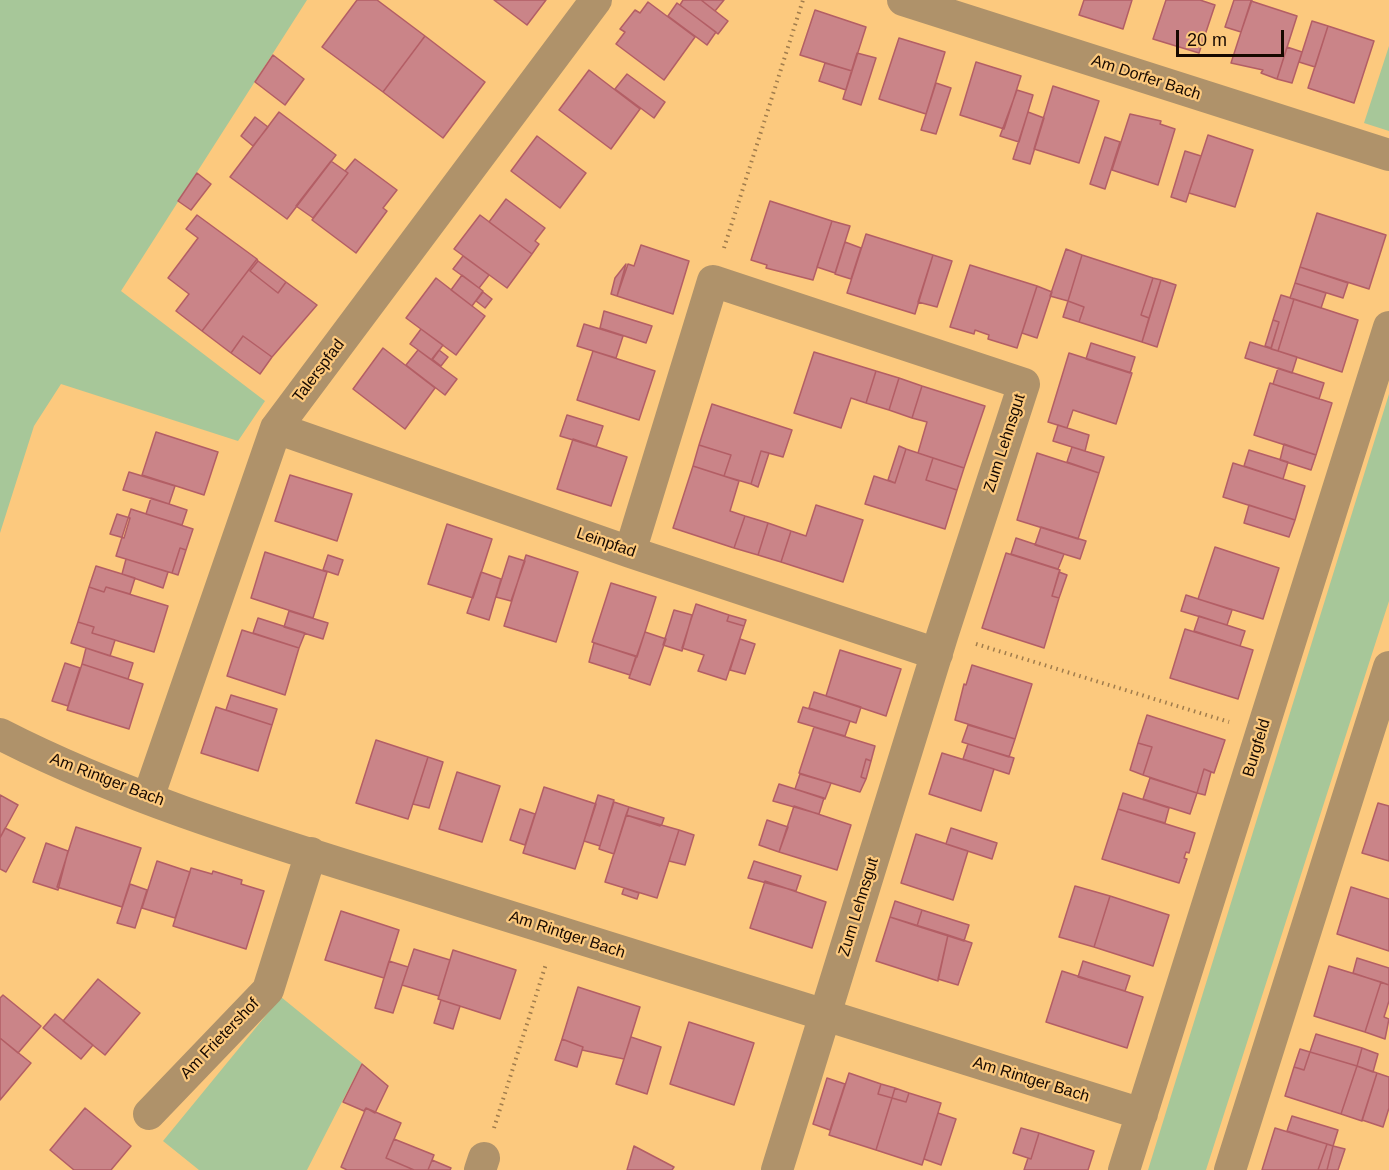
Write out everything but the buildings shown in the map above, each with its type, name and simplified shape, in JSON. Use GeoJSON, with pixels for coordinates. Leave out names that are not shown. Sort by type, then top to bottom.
{"type":"FeatureCollection","features":[{"type":"Feature","properties":{"kind":"street","name":"Talerspfad"},"geometry":{"type":"LineString","coordinates":[[148,798],[276,428],[596,0]]}},
{"type":"Feature","properties":{"kind":"street","name":"Am Dorfer Bach"},"geometry":{"type":"LineString","coordinates":[[903,0],[1389,155]]}},
{"type":"Feature","properties":{"kind":"street"},"geometry":{"type":"LineString","coordinates":[[630,552],[713,281]]}},
{"type":"Feature","properties":{"kind":"street","name":"Zum Lehnsgut"},"geometry":{"type":"LineString","coordinates":[[713,281],[1024,384],[940,644],[777,1170]]}},
{"type":"Feature","properties":{"kind":"street","name":"Burgfeld"},"geometry":{"type":"LineString","coordinates":[[1124,1170],[1389,327]]}},
{"type":"Feature","properties":{"kind":"street","name":"Leinpfad"},"geometry":{"type":"LineString","coordinates":[[276,428],[630,552],[940,644]]}},
{"type":"Feature","properties":{"kind":"street"},"geometry":{"type":"LineString","coordinates":[[1230,1170],[1389,668]]}},
{"type":"Feature","properties":{"kind":"street","name":"Am Rintger Bach"},"geometry":{"type":"LineString","coordinates":[[0,734],[38,754],[148,798],[311,853],[825,1018],[1142,1114]]}},
{"type":"Feature","properties":{"kind":"street","name":"Am Frietershof"},"geometry":{"type":"LineString","coordinates":[[148,1114],[267,990],[311,853]]}},
{"type":"Feature","properties":{"kind":"path"},"geometry":{"type":"LineString","coordinates":[[713,281],[803,0]]}},
{"type":"Feature","properties":{"kind":"path"},"geometry":{"type":"LineString","coordinates":[[940,644],[1262,732]]}},
{"type":"Feature","properties":{"kind":"path"},"geometry":{"type":"LineString","coordinates":[[482,1164],[556,931]]}},
{"type":"Feature","properties":{"kind":"green space"},"geometry":{"type":"Polygon","coordinates":[[[0,0],[307,0],[121,291],[265,401],[238,441],[61,384],[34,426],[0,533],[0,0]]]}},
{"type":"Feature","properties":{"kind":"green space"},"geometry":{"type":"Polygon","coordinates":[[[1389,46],[1389,131],[1364,123],[1389,46]]]}},
{"type":"Feature","properties":{"kind":"green space"},"geometry":{"type":"Polygon","coordinates":[[[1389,394],[1389,601],[1206,1170],[1148,1170],[1389,394]]]}},
{"type":"Feature","properties":{"kind":"green space"},"geometry":{"type":"Polygon","coordinates":[[[281,997],[362,1063],[307,1170],[199,1170],[163,1141],[281,997]]]}}]}
